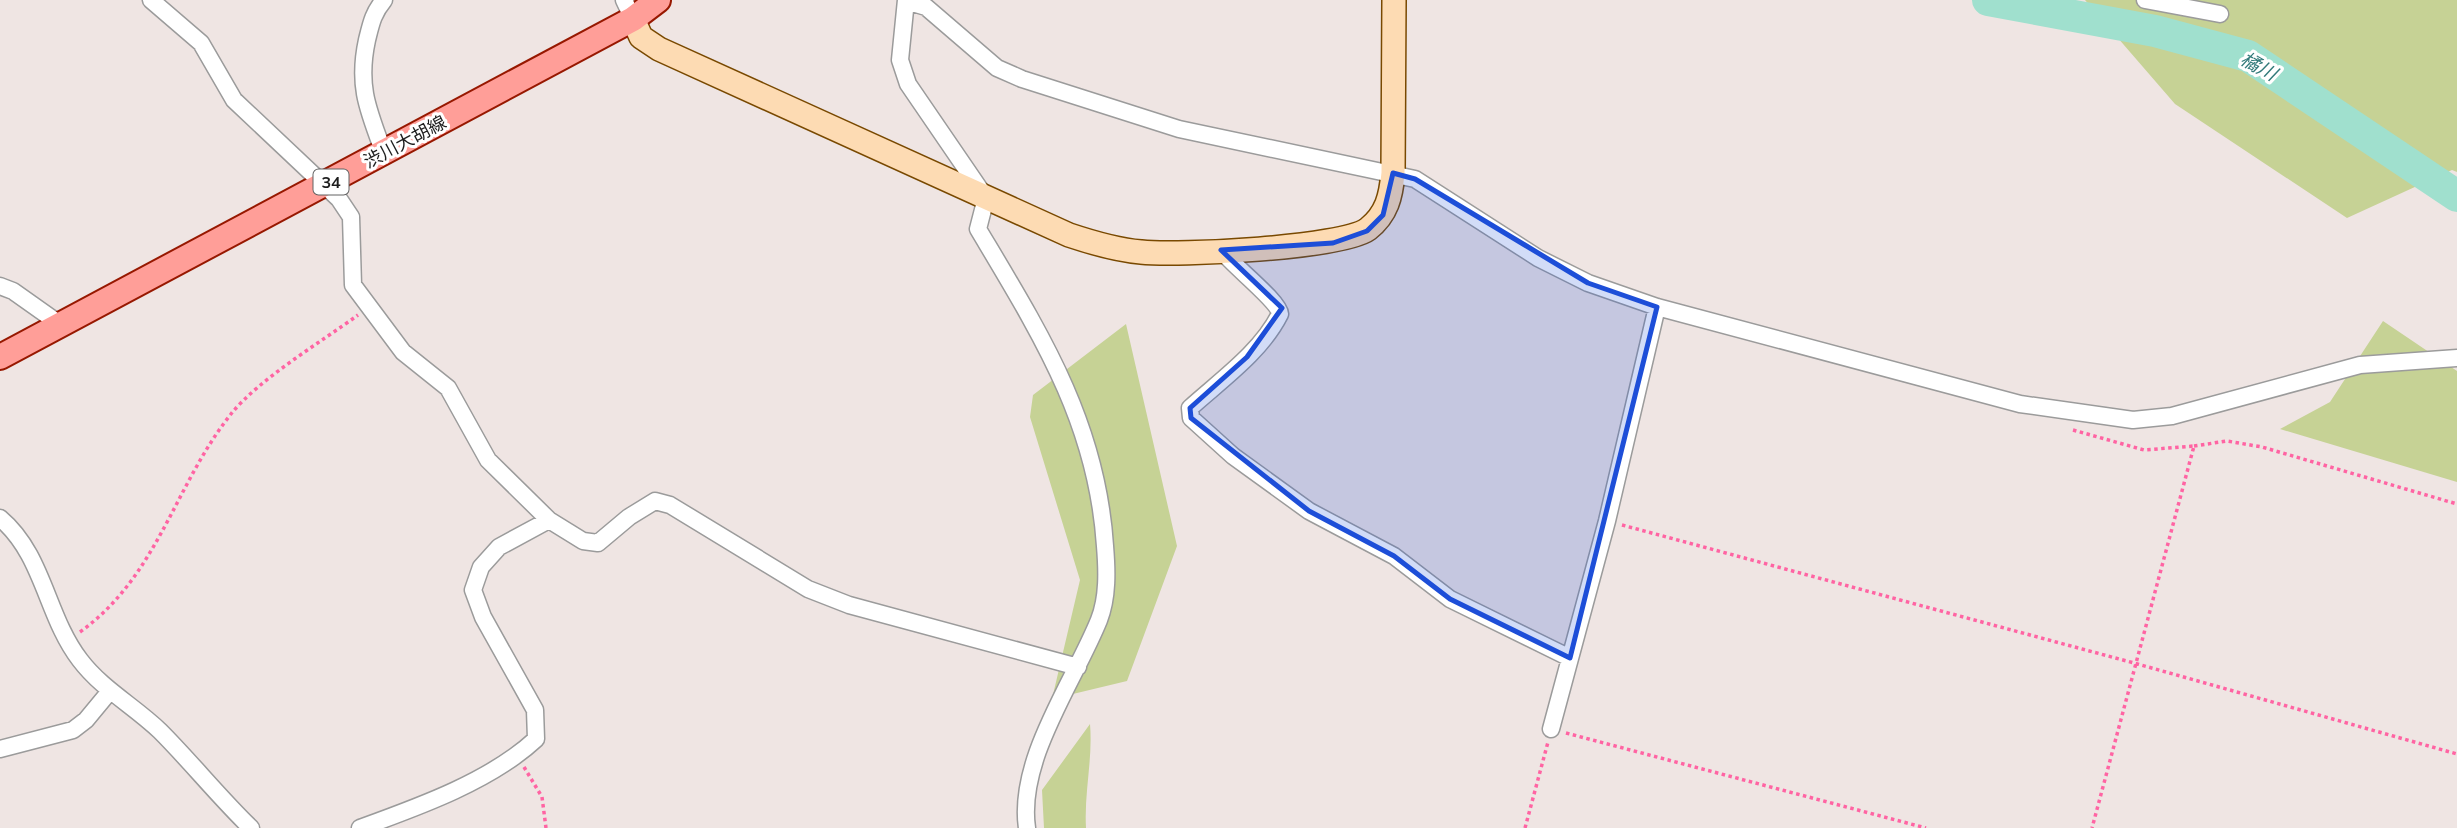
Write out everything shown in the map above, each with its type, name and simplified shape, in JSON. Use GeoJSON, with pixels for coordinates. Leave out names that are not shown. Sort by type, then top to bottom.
{"type":"FeatureCollection","features":[{"type":"Feature","properties":{"kind":"main road","name":"渋川大胡線"},"geometry":{"type":"LineString","coordinates":[[0,357],[326,185],[629,10],[658,0]]}},
{"type":"Feature","properties":{"kind":"street"},"geometry":{"type":"LineString","coordinates":[[151,0],[201,43],[234,100],[326,185],[351,217],[353,285],[403,352],[448,388],[488,460],[549,520],[583,541],[598,543],[629,517],[655,501],[670,505],[808,589],[849,605],[1078,667]]}},
{"type":"Feature","properties":{"kind":"street"},"geometry":{"type":"LineString","coordinates":[[384,0],[374,12],[361,71],[370,118],[384,153]]}},
{"type":"Feature","properties":{"kind":"street"},"geometry":{"type":"LineString","coordinates":[[629,10],[641,37],[659,49],[986,198],[1069,235],[1109,248],[1169,254],[1334,243],[1360,234],[1383,215],[1391,193],[1393,173],[1394,0]]}},
{"type":"Feature","properties":{"kind":"street"},"geometry":{"type":"LineString","coordinates":[[2145,0],[2220,14]]}},
{"type":"Feature","properties":{"kind":"street"},"geometry":{"type":"LineString","coordinates":[[1027,828],[1024,809],[1034,764],[1100,616],[1107,574],[1103,519],[1089,450],[1051,351],[978,229],[986,198],[908,84],[900,60],[906,1],[926,6],[997,68],[1022,79],[1179,129],[1415,179],[1538,258],[1588,283],[1657,307],[2020,404],[2133,419],[2172,416],[2360,365],[2457,358]]}},
{"type":"Feature","properties":{"kind":"street"},"geometry":{"type":"LineString","coordinates":[[1221,250],[1233,267],[1277,303],[1280,314],[1273,327],[1247,357],[1190,408],[1191,418],[1233,456],[1309,511],[1394,556],[1450,598],[1570,658]]}},
{"type":"Feature","properties":{"kind":"street"},"geometry":{"type":"LineString","coordinates":[[0,286],[13,291],[61,325]]}},
{"type":"Feature","properties":{"kind":"street"},"geometry":{"type":"LineString","coordinates":[[1551,729],[1607,521],[1657,307]]}},
{"type":"Feature","properties":{"kind":"street"},"geometry":{"type":"LineString","coordinates":[[0,518],[18,533],[36,565],[67,642],[82,663],[110,691],[159,731],[251,828]]}},
{"type":"Feature","properties":{"kind":"street"},"geometry":{"type":"LineString","coordinates":[[360,828],[421,806],[518,756],[536,739],[535,710],[483,617],[473,590],[481,567],[499,547],[549,520]]}},
{"type":"Feature","properties":{"kind":"street"},"geometry":{"type":"LineString","coordinates":[[0,749],[73,730],[86,720],[110,691]]}},
{"type":"Feature","properties":{"kind":"path"},"geometry":{"type":"LineString","coordinates":[[67,642],[108,612],[148,560],[199,461],[233,412],[271,379],[370,306]]}},
{"type":"Feature","properties":{"kind":"path"},"geometry":{"type":"LineString","coordinates":[[2070,429],[2144,450],[2227,441],[2262,447],[2457,504]]}},
{"type":"Feature","properties":{"kind":"path"},"geometry":{"type":"LineString","coordinates":[[2091,828],[2194,446]]}},
{"type":"Feature","properties":{"kind":"path"},"geometry":{"type":"LineString","coordinates":[[1607,521],[2134,663],[2457,754]]}},
{"type":"Feature","properties":{"kind":"path"},"geometry":{"type":"LineString","coordinates":[[1525,828],[1551,729],[1926,828]]}},
{"type":"Feature","properties":{"kind":"path"},"geometry":{"type":"LineString","coordinates":[[518,756],[542,797],[546,828]]}},
{"type":"Feature","properties":{"kind":"highlighted area"},"geometry":{"type":"Polygon","coordinates":[[[1393,173],[1415,179],[1588,283],[1657,307],[1570,658],[1450,599],[1394,556],[1309,511],[1191,418],[1190,408],[1247,357],[1282,308],[1221,250],[1333,243],[1367,231],[1383,215],[1393,173]]]}},
{"type":"Feature","properties":{"kind":"green space"},"geometry":{"type":"Polygon","coordinates":[[[2085,0],[2457,0],[2457,172],[2452,170],[2347,218],[2175,104],[2085,0]]]}},
{"type":"Feature","properties":{"kind":"green space"},"geometry":{"type":"Polygon","coordinates":[[[2383,321],[2457,371],[2457,482],[2280,429],[2330,402],[2383,321]]]}},
{"type":"Feature","properties":{"kind":"green space"},"geometry":{"type":"Polygon","coordinates":[[[1126,324],[1177,546],[1127,681],[1052,699],[1080,580],[1030,417],[1033,395],[1126,324]]]}},
{"type":"Feature","properties":{"kind":"green space"},"geometry":{"type":"Polygon","coordinates":[[[1090,724],[1086,828],[1044,828],[1042,790],[1090,724]]]}},
{"type":"Feature","properties":{"kind":"waterway","name":"橘川"},"geometry":{"type":"LineString","coordinates":[[1988,0],[2155,31],[2248,56],[2457,196]]}}]}
